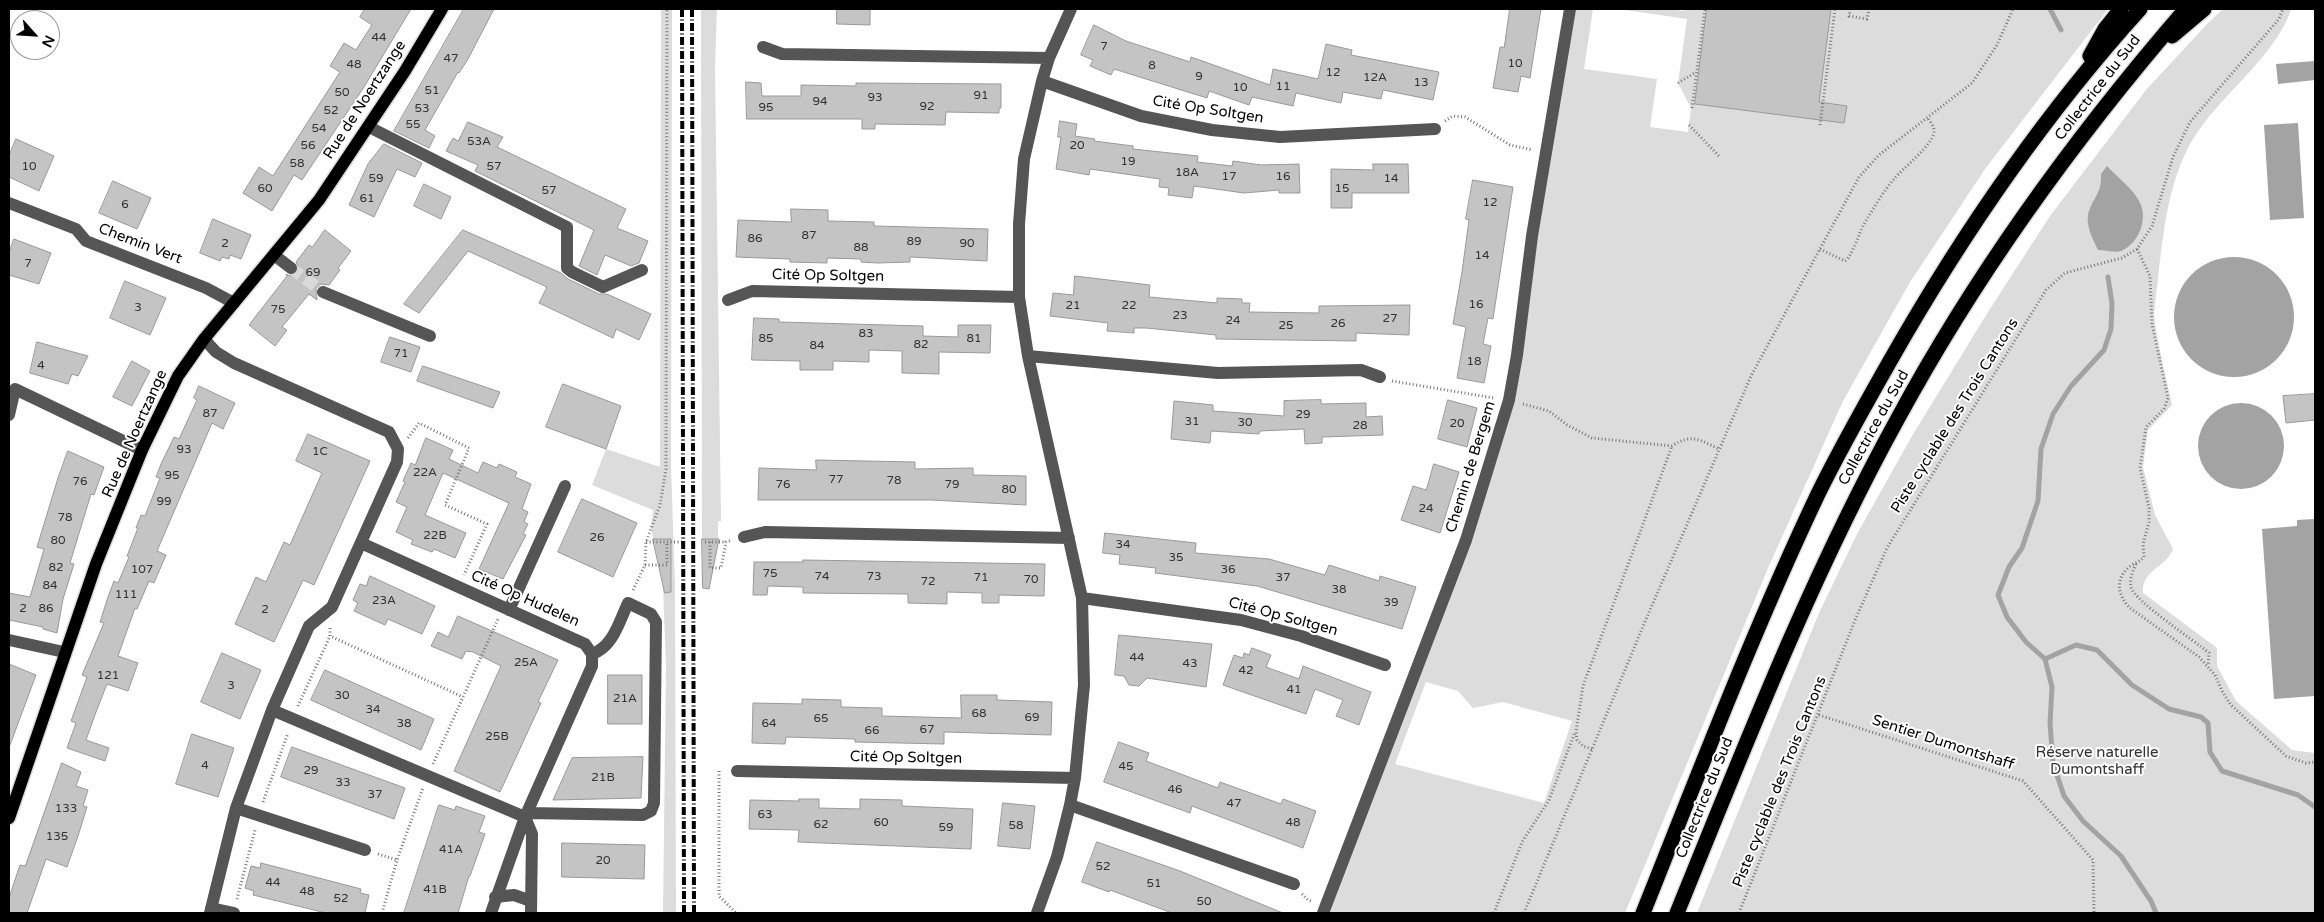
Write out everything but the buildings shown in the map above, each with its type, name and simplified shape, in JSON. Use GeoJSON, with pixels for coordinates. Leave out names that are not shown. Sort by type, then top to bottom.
{"type":"FeatureCollection","features":[{"type":"Feature","properties":{"kind":"highway"},"geometry":{"type":"LineString","coordinates":[[2067,96],[2105,29],[2121,9]]}},
{"type":"Feature","properties":{"kind":"highway","name":"Collectrice du Sud"},"geometry":{"type":"LineString","coordinates":[[1643,913],[1747,655],[1818,494],[1857,418],[1926,297],[2001,183],[2067,96],[2140,9]]}},
{"type":"Feature","properties":{"kind":"highway","name":"Collectrice du Sud"},"geometry":{"type":"LineString","coordinates":[[1677,913],[1780,660],[1850,511],[1897,418],[1972,293],[2039,192],[2132,72],[2186,9]]}},
{"type":"Feature","properties":{"kind":"highway"},"geometry":{"type":"LineString","coordinates":[[2132,72],[2204,9]]}},
{"type":"Feature","properties":{"kind":"main road","name":"Rue de Noertzange"},"geometry":{"type":"LineString","coordinates":[[9,818],[64,652],[96,564],[142,450],[178,376],[204,339],[318,200],[369,127],[442,9]]}},
{"type":"Feature","properties":{"kind":"street"},"geometry":{"type":"LineString","coordinates":[[1037,913],[1057,857],[1075,778],[1084,685],[1082,598],[1028,356],[1019,297],[1019,224],[1024,159],[1042,82],[1049,58],[1070,9]]}},
{"type":"Feature","properties":{"kind":"street","name":"Chemin de Bergem"},"geometry":{"type":"LineString","coordinates":[[1324,910],[1466,540],[1509,400],[1517,355],[1532,236],[1570,9]]}},
{"type":"Feature","properties":{"kind":"street"},"geometry":{"type":"LineString","coordinates":[[763,47],[782,54],[1049,58]]}},
{"type":"Feature","properties":{"kind":"street","name":"Cité Op Soltgen"},"geometry":{"type":"LineString","coordinates":[[1042,82],[1141,116],[1212,130],[1280,137],[1435,129]]}},
{"type":"Feature","properties":{"kind":"street"},"geometry":{"type":"LineString","coordinates":[[369,127],[567,227],[567,268],[572,272],[603,287],[642,270]]}},
{"type":"Feature","properties":{"kind":"street","name":"Chemin Vert"},"geometry":{"type":"LineString","coordinates":[[9,203],[76,229],[86,241],[206,288],[234,303]]}},
{"type":"Feature","properties":{"kind":"street"},"geometry":{"type":"LineString","coordinates":[[274,255],[291,268]]}},
{"type":"Feature","properties":{"kind":"street","name":"Cité Op Soltgen"},"geometry":{"type":"LineString","coordinates":[[728,300],[752,291],[1019,297]]}},
{"type":"Feature","properties":{"kind":"street"},"geometry":{"type":"LineString","coordinates":[[323,292],[430,336]]}},
{"type":"Feature","properties":{"kind":"street"},"geometry":{"type":"LineString","coordinates":[[204,339],[216,352],[234,363],[389,432],[398,449],[397,462],[332,607],[309,626],[272,710],[236,808],[210,911],[234,913]]}},
{"type":"Feature","properties":{"kind":"street"},"geometry":{"type":"LineString","coordinates":[[1028,356],[1218,373],[1361,370],[1380,377]]}},
{"type":"Feature","properties":{"kind":"street"},"geometry":{"type":"LineString","coordinates":[[9,415],[16,389],[142,450]]}},
{"type":"Feature","properties":{"kind":"street"},"geometry":{"type":"LineString","coordinates":[[506,608],[565,486]]}},
{"type":"Feature","properties":{"kind":"street"},"geometry":{"type":"LineString","coordinates":[[744,537],[765,532],[1069,538]]}},
{"type":"Feature","properties":{"kind":"street","name":"Cité Op Hudelen"},"geometry":{"type":"LineString","coordinates":[[361,543],[585,644],[592,654]]}},
{"type":"Feature","properties":{"kind":"street","name":"Cité Op Soltgen"},"geometry":{"type":"LineString","coordinates":[[1082,598],[1240,620],[1301,636],[1385,665]]}},
{"type":"Feature","properties":{"kind":"street"},"geometry":{"type":"LineString","coordinates":[[272,710],[427,776],[526,815],[643,815],[651,811],[654,803],[656,622],[652,614],[628,603],[610,643],[602,651],[592,654],[592,666],[526,815],[495,897],[491,913]]}},
{"type":"Feature","properties":{"kind":"street"},"geometry":{"type":"LineString","coordinates":[[9,640],[64,652]]}},
{"type":"Feature","properties":{"kind":"street","name":"Cité Op Soltgen"},"geometry":{"type":"LineString","coordinates":[[737,771],[1075,778]]}},
{"type":"Feature","properties":{"kind":"street"},"geometry":{"type":"LineString","coordinates":[[1070,805],[1294,884]]}},
{"type":"Feature","properties":{"kind":"street"},"geometry":{"type":"LineString","coordinates":[[236,808],[365,850]]}},
{"type":"Feature","properties":{"kind":"street"},"geometry":{"type":"LineString","coordinates":[[526,815],[532,834],[531,907]]}},
{"type":"Feature","properties":{"kind":"street"},"geometry":{"type":"LineString","coordinates":[[495,897],[514,895],[531,907]]}},
{"type":"Feature","properties":{"kind":"path"},"geometry":{"type":"LineString","coordinates":[[628,603],[645,565],[646,542],[660,505],[666,469],[667,9]]}},
{"type":"Feature","properties":{"kind":"path"},"geometry":{"type":"LineString","coordinates":[[1692,108],[1705,9]]}},
{"type":"Feature","properties":{"kind":"path"},"geometry":{"type":"LineString","coordinates":[[1820,125],[1835,9]]}},
{"type":"Feature","properties":{"kind":"path"},"geometry":{"type":"LineString","coordinates":[[1850,9],[1849,16],[1867,19],[1869,9]]}},
{"type":"Feature","properties":{"kind":"path"},"geometry":{"type":"LineString","coordinates":[[1524,913],[1751,376],[1859,177],[1879,156],[1972,83],[1997,45],[2013,9]]}},
{"type":"Feature","properties":{"kind":"path"},"geometry":{"type":"LineString","coordinates":[[2283,9],[2279,19],[2190,122],[2173,157],[2152,226],[2137,249],[2150,276],[2152,324],[2168,398],[2164,409],[2146,427],[2140,468],[2149,508],[2149,522],[2143,544],[2144,557],[2126,569],[2120,579],[2119,591],[2122,600],[2130,608],[2199,656],[2215,675],[2231,705],[2286,756],[2306,762],[2315,762]]}},
{"type":"Feature","properties":{"kind":"path"},"geometry":{"type":"LineString","coordinates":[[1678,83],[1697,72]]}},
{"type":"Feature","properties":{"kind":"path"},"geometry":{"type":"LineString","coordinates":[[1435,129],[1453,116],[1465,117],[1510,145],[1546,152]]}},
{"type":"Feature","properties":{"kind":"path"},"geometry":{"type":"LineString","coordinates":[[1820,249],[1845,261],[1850,258],[1865,222],[1894,179],[1923,148],[1934,133],[1928,118]]}},
{"type":"Feature","properties":{"kind":"path"},"geometry":{"type":"LineString","coordinates":[[1689,125],[1719,156]]}},
{"type":"Feature","properties":{"kind":"path","name":"Piste cyclable des Trois Cantons"},"geometry":{"type":"LineString","coordinates":[[1739,913],[1856,620],[1887,548],[2046,290],[2065,273],[2122,258],[2137,249]]}},
{"type":"Feature","properties":{"kind":"path"},"geometry":{"type":"LineString","coordinates":[[1380,377],[1396,382],[1509,400],[1549,411],[1567,425],[1592,438],[1672,446]]}},
{"type":"Feature","properties":{"kind":"path"},"geometry":{"type":"LineString","coordinates":[[398,453],[419,423],[469,448],[445,505],[487,524],[458,586]]}},
{"type":"Feature","properties":{"kind":"path"},"geometry":{"type":"LineString","coordinates":[[1494,913],[1522,842],[1549,800],[1576,731],[1583,686],[1672,446],[1684,438],[1698,439],[1719,449]]}},
{"type":"Feature","properties":{"kind":"path"},"geometry":{"type":"LineString","coordinates":[[726,542],[720,568],[710,568],[707,542],[726,542],[744,537]]}},
{"type":"Feature","properties":{"kind":"path"},"geometry":{"type":"LineString","coordinates":[[646,542],[682,542]]}},
{"type":"Feature","properties":{"kind":"path"},"geometry":{"type":"LineString","coordinates":[[645,565],[667,565],[667,542]]}},
{"type":"Feature","properties":{"kind":"path"},"geometry":{"type":"LineString","coordinates":[[2136,563],[2130,578],[2131,588],[2141,601],[2209,653],[2208,666]]}},
{"type":"Feature","properties":{"kind":"path"},"geometry":{"type":"LineString","coordinates":[[234,913],[258,815],[293,719],[330,636],[332,607]]}},
{"type":"Feature","properties":{"kind":"path"},"geometry":{"type":"LineString","coordinates":[[382,913],[397,860],[427,776],[506,608]]}},
{"type":"Feature","properties":{"kind":"path"},"geometry":{"type":"LineString","coordinates":[[330,636],[463,696]]}},
{"type":"Feature","properties":{"kind":"path","name":"Sentier Dumontshaff"},"geometry":{"type":"LineString","coordinates":[[1819,715],[2008,775],[2023,782],[2093,860],[2094,913]]}},
{"type":"Feature","properties":{"kind":"path"},"geometry":{"type":"LineString","coordinates":[[1576,731],[1577,740],[1583,746],[1592,749]]}},
{"type":"Feature","properties":{"kind":"path"},"geometry":{"type":"LineString","coordinates":[[719,771],[719,896],[736,913]]}},
{"type":"Feature","properties":{"kind":"path"},"geometry":{"type":"LineString","coordinates":[[365,850],[397,860]]}},
{"type":"Feature","properties":{"kind":"path"},"geometry":{"type":"LineString","coordinates":[[1294,884],[1308,900],[1324,910]]}},
{"type":"Feature","properties":{"kind":"green space"},"geometry":{"type":"Polygon","coordinates":[[[661,9],[672,9],[671,466],[675,586],[676,913],[663,913],[666,665],[663,587],[651,528],[653,510],[592,485],[606,449],[660,467],[661,9]]]}},
{"type":"Feature","properties":{"kind":"green space"},"geometry":{"type":"Polygon","coordinates":[[[701,9],[717,9],[715,67],[721,521],[718,521],[718,539],[702,539],[701,9]]]}},
{"type":"Feature","properties":{"kind":"green space"},"geometry":{"type":"Polygon","coordinates":[[[1570,9],[1593,9],[1584,69],[1657,79],[1650,127],[1688,132],[1691,108],[1678,83],[1687,19],[1619,9],[1668,9],[1684,11],[1685,9],[2108,9],[1985,169],[1910,282],[1843,401],[1768,568],[1625,913],[1323,913],[1466,540],[1509,400],[1570,9]],[[1426,682],[1395,764],[1544,803],[1572,721],[1503,702],[1473,708],[1458,691],[1426,682]]]}},
{"type":"Feature","properties":{"kind":"green space","name":"Réserve naturelle Dumontshaff"},"geometry":{"type":"Polygon","coordinates":[[[2223,9],[2291,9],[2285,24],[2265,54],[2204,123],[2193,140],[2183,158],[2170,197],[2155,300],[2155,323],[2172,405],[2148,430],[2143,467],[2155,515],[2173,549],[2165,561],[2146,579],[2143,585],[2143,593],[2217,648],[2217,666],[2236,701],[2292,750],[2315,753],[2315,913],[1697,913],[1819,613],[1857,534],[1912,436],[1988,312],[2050,216],[2146,90],[2223,9]]]}},
{"type":"Feature","properties":{"kind":"shaded area"},"geometry":{"type":"Polygon","coordinates":[[[2315,61],[2315,80],[2278,84],[2276,64],[2315,61]]]}},
{"type":"Feature","properties":{"kind":"shaded area"},"geometry":{"type":"Polygon","coordinates":[[[2298,123],[2304,218],[2270,220],[2264,125],[2298,123]]]}},
{"type":"Feature","properties":{"kind":"shaded area"},"geometry":{"type":"Polygon","coordinates":[[[2107,166],[2135,194],[2143,212],[2140,232],[2127,248],[2119,252],[2098,250],[2088,224],[2088,215],[2100,187],[2101,174],[2107,166]]]}},
{"type":"Feature","properties":{"kind":"shaded area"},"geometry":{"type":"Polygon","coordinates":[[[2234,257],[2246,258],[2257,262],[2267,267],[2276,275],[2284,284],[2289,294],[2293,305],[2293,329],[2289,340],[2284,350],[2276,359],[2267,367],[2257,372],[2246,376],[2234,377],[2222,376],[2211,372],[2201,367],[2192,359],[2184,350],[2179,340],[2175,329],[2174,317],[2175,305],[2179,294],[2184,284],[2192,275],[2201,267],[2211,262],[2222,258],[2234,257]]]}},
{"type":"Feature","properties":{"kind":"shaded area"},"geometry":{"type":"Polygon","coordinates":[[[2241,403],[2258,406],[2272,415],[2281,429],[2284,446],[2281,463],[2272,477],[2258,486],[2241,489],[2224,486],[2210,477],[2201,463],[2198,446],[2201,429],[2210,415],[2224,406],[2241,403]]]}},
{"type":"Feature","properties":{"kind":"shaded area"},"geometry":{"type":"Polygon","coordinates":[[[2315,519],[2315,696],[2274,699],[2262,529],[2297,526],[2297,520],[2315,519]]]}},
{"type":"Feature","properties":{"kind":"waterway"},"geometry":{"type":"LineString","coordinates":[[2050,9],[2061,30]]}},
{"type":"Feature","properties":{"kind":"waterway"},"geometry":{"type":"LineString","coordinates":[[2108,277],[2112,304],[2111,329],[2104,350],[2071,386],[2053,414],[2041,449],[2038,501],[2022,548],[2009,567],[1998,595],[2007,617],[2026,642],[2045,659],[2052,687],[2050,723],[2053,763],[2064,796],[2083,821],[2121,856],[2151,901],[2156,913]]}},
{"type":"Feature","properties":{"kind":"waterway"},"geometry":{"type":"LineString","coordinates":[[2045,659],[2076,645],[2097,650],[2132,685],[2169,709],[2201,717],[2208,723],[2210,752],[2222,771],[2298,795],[2315,807]]}},
{"type":"Feature","properties":{"kind":"tunnel"},"geometry":{"type":"LineString","coordinates":[[291,268],[323,292]]}},
{"type":"Feature","properties":{"kind":"railway"},"geometry":{"type":"LineString","coordinates":[[682,9],[684,913]]}},
{"type":"Feature","properties":{"kind":"railway"},"geometry":{"type":"LineString","coordinates":[[692,9],[694,913]]}}]}
